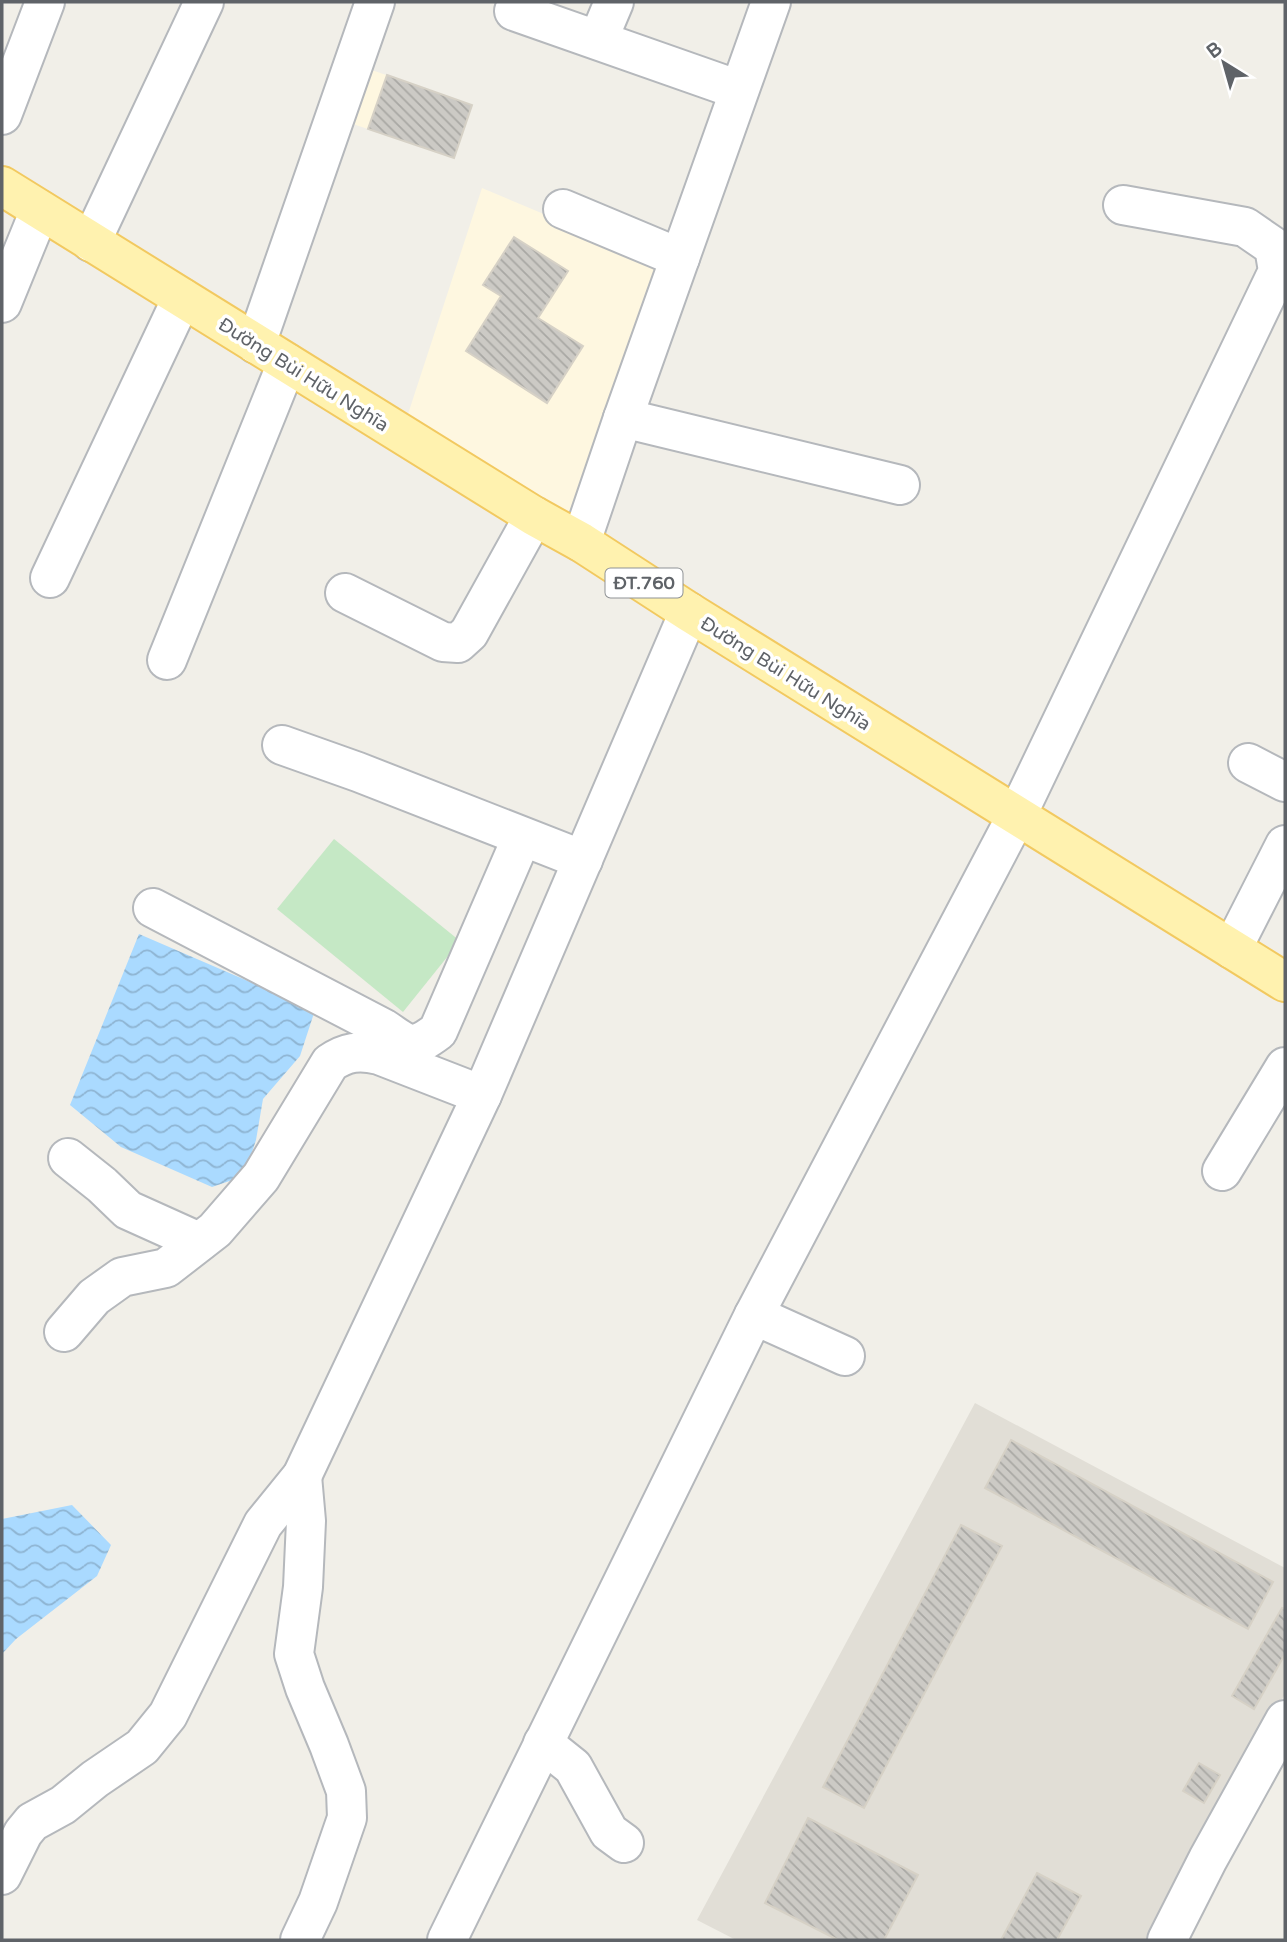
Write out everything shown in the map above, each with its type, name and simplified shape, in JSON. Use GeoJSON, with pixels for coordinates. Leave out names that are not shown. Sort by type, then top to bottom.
{"type":"FeatureCollection","features":[{"type":"Feature","properties":{"kind":"main road","name":"Đường Bùi Hữu Nghĩa"},"geometry":{"type":"LineString","coordinates":[[2,186],[534,516],[581,542],[689,612],[1285,982]]}},
{"type":"Feature","properties":{"kind":"street"},"geometry":{"type":"LineString","coordinates":[[2,115],[45,2]]}},
{"type":"Feature","properties":{"kind":"street"},"geometry":{"type":"LineString","coordinates":[[91,242],[204,2]]}},
{"type":"Feature","properties":{"kind":"street"},"geometry":{"type":"LineString","coordinates":[[167,660],[272,353],[376,2]]}},
{"type":"Feature","properties":{"kind":"street"},"geometry":{"type":"LineString","coordinates":[[598,40],[614,2]]}},
{"type":"Feature","properties":{"kind":"street"},"geometry":{"type":"LineString","coordinates":[[581,542],[771,2]]}},
{"type":"Feature","properties":{"kind":"street"},"geometry":{"type":"LineString","coordinates":[[514,11],[739,90]]}},
{"type":"Feature","properties":{"kind":"street"},"geometry":{"type":"LineString","coordinates":[[447,1940],[754,1315],[1017,816],[1278,271],[1274,247],[1245,227],[1123,205]]}},
{"type":"Feature","properties":{"kind":"street"},"geometry":{"type":"LineString","coordinates":[[563,209],[680,258]]}},
{"type":"Feature","properties":{"kind":"street"},"geometry":{"type":"LineString","coordinates":[[2,303],[40,210]]}},
{"type":"Feature","properties":{"kind":"street"},"geometry":{"type":"LineString","coordinates":[[50,578],[182,298]]}},
{"type":"Feature","properties":{"kind":"street"},"geometry":{"type":"LineString","coordinates":[[623,418],[900,485]]}},
{"type":"Feature","properties":{"kind":"street"},"geometry":{"type":"LineString","coordinates":[[345,593],[443,642],[458,643],[469,633],[534,516]]}},
{"type":"Feature","properties":{"kind":"street"},"geometry":{"type":"LineString","coordinates":[[2,1875],[23,1833],[33,1822],[63,1805],[142,1747],[168,1715],[263,1524],[302,1476],[482,1096],[689,612]]}},
{"type":"Feature","properties":{"kind":"street"},"geometry":{"type":"LineString","coordinates":[[282,745],[583,860]]}},
{"type":"Feature","properties":{"kind":"street"},"geometry":{"type":"LineString","coordinates":[[1248,763],[1285,782]]}},
{"type":"Feature","properties":{"kind":"street"},"geometry":{"type":"LineString","coordinates":[[152,908],[383,1028],[410,1045],[421,1044],[438,1031],[522,837]]}},
{"type":"Feature","properties":{"kind":"street"},"geometry":{"type":"LineString","coordinates":[[1232,949],[1285,845]]}},
{"type":"Feature","properties":{"kind":"street"},"geometry":{"type":"LineString","coordinates":[[64,1332],[94,1297],[122,1277],[166,1268],[215,1230],[261,1177],[330,1063],[344,1054],[363,1051],[379,1055],[482,1096]]}},
{"type":"Feature","properties":{"kind":"street"},"geometry":{"type":"LineString","coordinates":[[1222,1171],[1285,1067]]}},
{"type":"Feature","properties":{"kind":"street"},"geometry":{"type":"LineString","coordinates":[[68,1158],[128,1210],[199,1242]]}},
{"type":"Feature","properties":{"kind":"street"},"geometry":{"type":"LineString","coordinates":[[754,1315],[845,1356]]}},
{"type":"Feature","properties":{"kind":"street"},"geometry":{"type":"LineString","coordinates":[[300,1940],[318,1902],[347,1818],[346,1791],[294,1654],[303,1587],[306,1521],[302,1476]]}},
{"type":"Feature","properties":{"kind":"street"},"geometry":{"type":"LineString","coordinates":[[1167,1940],[1285,1720]]}},
{"type":"Feature","properties":{"kind":"street"},"geometry":{"type":"LineString","coordinates":[[543,1742],[573,1767],[609,1832],[624,1843]]}},
{"type":"Feature","properties":{"kind":"shaded area"},"geometry":{"type":"Polygon","coordinates":[[[366,68],[472,105],[454,158],[347,122],[366,68]]]}},
{"type":"Feature","properties":{"kind":"shaded area"},"geometry":{"type":"Polygon","coordinates":[[[482,188],[665,265],[577,516],[408,414],[482,188]]]}},
{"type":"Feature","properties":{"kind":"shaded area"},"geometry":{"type":"Polygon","coordinates":[[[975,1403],[1285,1568],[1285,1694],[1152,1940],[736,1940],[697,1920],[975,1403]]]}},
{"type":"Feature","properties":{"kind":"green space"},"geometry":{"type":"Polygon","coordinates":[[[334,839],[460,941],[403,1012],[277,909],[334,839]]]}},
{"type":"Feature","properties":{"kind":"water"},"geometry":{"type":"Polygon","coordinates":[[[139,934],[315,1010],[300,1056],[263,1099],[256,1140],[244,1176],[212,1187],[121,1147],[70,1105],[139,934]]]}},
{"type":"Feature","properties":{"kind":"water"},"geometry":{"type":"Polygon","coordinates":[[[72,1505],[111,1545],[97,1576],[16,1639],[2,1654],[2,1519],[72,1505]]]}},
{"type":"Feature","properties":{"kind":"building"},"geometry":{"type":"Polygon","coordinates":[[[387,75],[472,105],[454,158],[368,129],[387,75]]]}},
{"type":"Feature","properties":{"kind":"building"},"geometry":{"type":"Polygon","coordinates":[[[514,237],[568,271],[538,318],[583,346],[547,403],[466,351],[501,296],[483,285],[514,237]]]}},
{"type":"Feature","properties":{"kind":"building"},"geometry":{"type":"Polygon","coordinates":[[[1011,1440],[1273,1582],[1248,1629],[985,1488],[1011,1440]]]}},
{"type":"Feature","properties":{"kind":"building"},"geometry":{"type":"Polygon","coordinates":[[[961,1525],[1002,1546],[864,1808],[823,1787],[961,1525]]]}},
{"type":"Feature","properties":{"kind":"building"},"geometry":{"type":"Polygon","coordinates":[[[1282,1608],[1285,1609],[1285,1654],[1254,1709],[1232,1696],[1282,1608]]]}},
{"type":"Feature","properties":{"kind":"building"},"geometry":{"type":"Polygon","coordinates":[[[1199,1763],[1220,1775],[1204,1803],[1183,1791],[1199,1763]]]}},
{"type":"Feature","properties":{"kind":"building"},"geometry":{"type":"Polygon","coordinates":[[[808,1818],[918,1875],[884,1940],[838,1940],[765,1903],[808,1818]]]}},
{"type":"Feature","properties":{"kind":"building"},"geometry":{"type":"Polygon","coordinates":[[[1037,1873],[1081,1896],[1057,1940],[1001,1940],[1037,1873]]]}}]}
